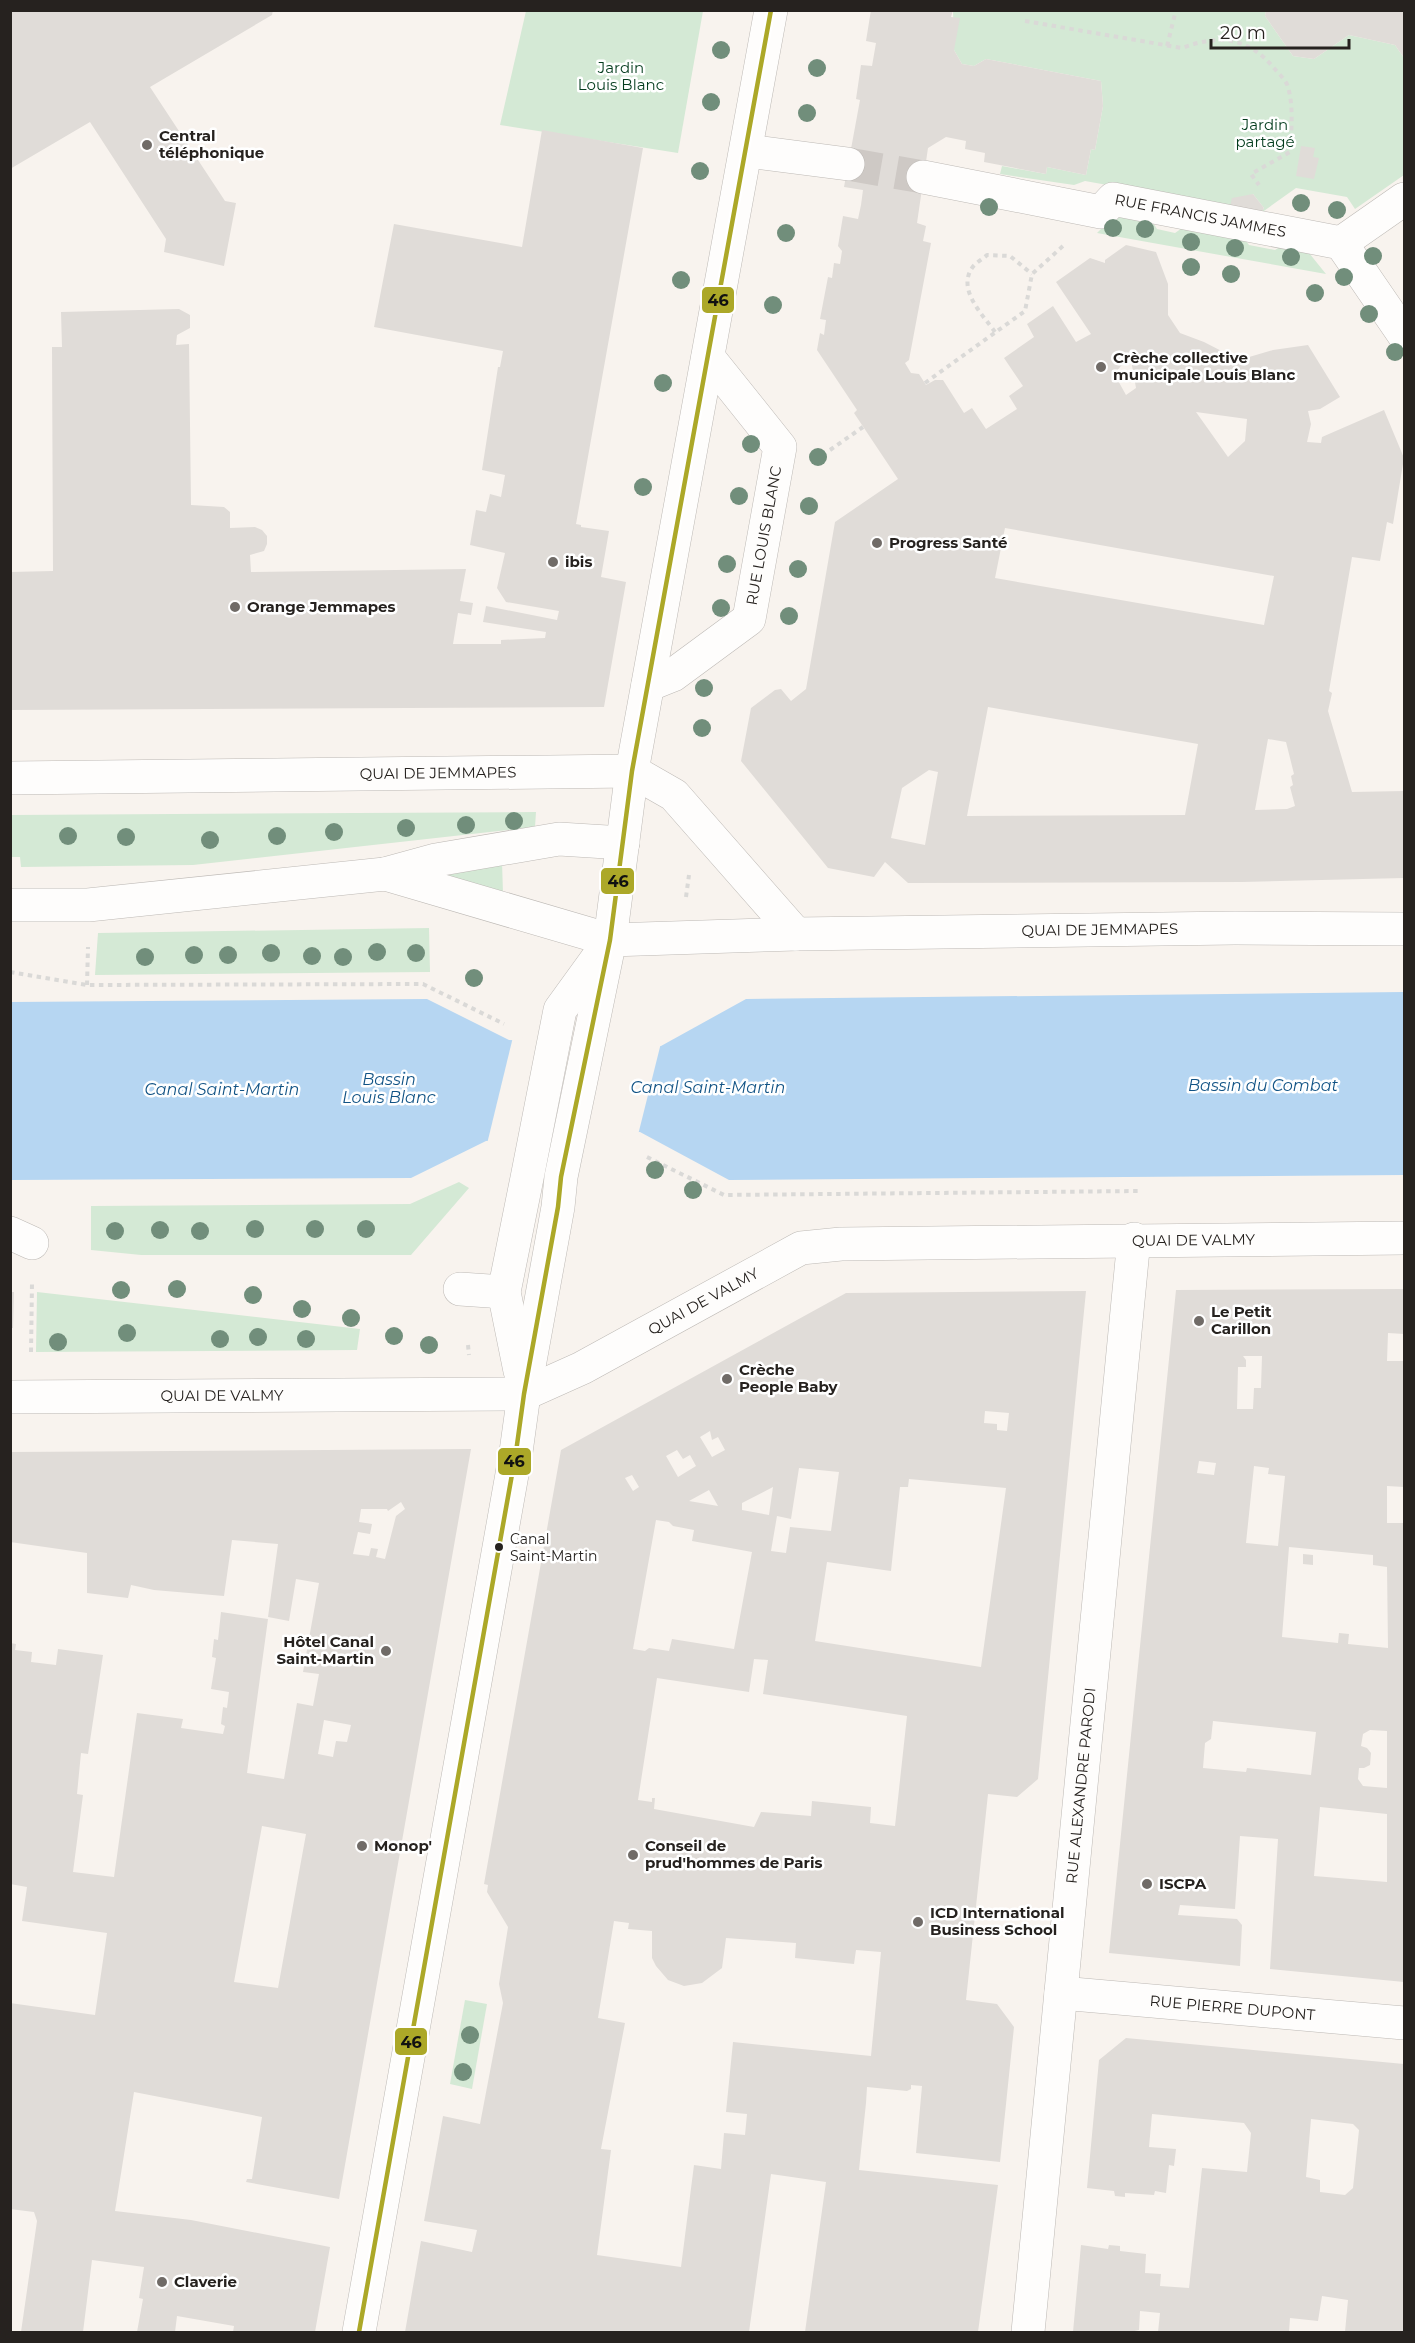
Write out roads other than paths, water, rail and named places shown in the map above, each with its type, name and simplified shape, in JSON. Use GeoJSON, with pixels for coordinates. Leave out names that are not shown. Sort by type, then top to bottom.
{"type":"FeatureCollection","features":[{"type":"Feature","properties":{"kind":"street"},"geometry":{"type":"LineString","coordinates":[[359,2332],[516,1452],[524,1394],[558,1207],[561,1177],[610,940],[632,771],[771,10]]}},
{"type":"Feature","properties":{"kind":"street"},"geometry":{"type":"LineString","coordinates":[[747,151],[848,164]]}},
{"type":"Feature","properties":{"kind":"street","name":"RUE FRANCIS JAMMES"},"geometry":{"type":"LineString","coordinates":[[923,177],[1101,212],[1113,199],[1341,243]]}},
{"type":"Feature","properties":{"kind":"street"},"geometry":{"type":"LineString","coordinates":[[1404,199],[1341,243],[1404,335]]}},
{"type":"Feature","properties":{"kind":"street","name":"RUE LOUIS BLANC"},"geometry":{"type":"LineString","coordinates":[[648,686],[673,675],[749,619],[752,607],[780,447],[708,357]]}},
{"type":"Feature","properties":{"kind":"street"},"geometry":{"type":"LineString","coordinates":[[632,771],[674,795],[796,934]]}},
{"type":"Feature","properties":{"kind":"street","name":"QUAI DE JEMMAPES"},"geometry":{"type":"LineString","coordinates":[[10,778],[632,771]]}},
{"type":"Feature","properties":{"kind":"street"},"geometry":{"type":"LineString","coordinates":[[10,904],[88,905],[385,874],[436,860],[559,839],[623,843]]}},
{"type":"Feature","properties":{"kind":"street","name":"QUAI DE JEMMAPES"},"geometry":{"type":"LineString","coordinates":[[385,874],[610,940],[796,934],[1235,927],[1404,929]]}},
{"type":"Feature","properties":{"kind":"street"},"geometry":{"type":"LineString","coordinates":[[524,1394],[504,1292],[560,1010],[610,940]]}},
{"type":"Feature","properties":{"kind":"street","name":"QUAI DE VALMY"},"geometry":{"type":"LineString","coordinates":[[10,1397],[524,1394],[592,1363],[801,1248],[841,1244],[1134,1239],[1404,1238]]}},
{"type":"Feature","properties":{"kind":"street","name":"RUE ALEXANDRE PARODI"},"geometry":{"type":"LineString","coordinates":[[1028,2332],[1134,1239]]}},
{"type":"Feature","properties":{"kind":"street"},"geometry":{"type":"LineString","coordinates":[[460,1289],[504,1292]]}},
{"type":"Feature","properties":{"kind":"street","name":"RUE PIERRE DUPONT"},"geometry":{"type":"LineString","coordinates":[[1062,1992],[1404,2023]]}},
{"type":"Feature","properties":{"kind":"water"},"geometry":{"type":"Polygon","coordinates":[[[1404,992],[1404,1175],[729,1180],[640,1132],[486,1141],[411,1178],[11,1180],[10,1002],[427,999],[509,1040],[661,1046],[746,999],[1404,992]]]}},
{"type":"Feature","properties":{"kind":"tunnel"},"geometry":{"type":"LineString","coordinates":[[848,164],[923,177]]}},
{"type":"Feature","properties":{"kind":"place","name":"Central téléphonique"},"geometry":{"type":"Point","coordinates":[147,145]}},
{"type":"Feature","properties":{"kind":"place","name":"Crèche collective municipale Louis Blanc"},"geometry":{"type":"Point","coordinates":[1101,367]}},
{"type":"Feature","properties":{"kind":"place","name":"Progress Santé"},"geometry":{"type":"Point","coordinates":[877,543]}},
{"type":"Feature","properties":{"kind":"place","name":"ibis"},"geometry":{"type":"Point","coordinates":[553,562]}},
{"type":"Feature","properties":{"kind":"place","name":"Orange Jemmapes"},"geometry":{"type":"Point","coordinates":[235,607]}},
{"type":"Feature","properties":{"kind":"place","name":"Le Petit Carillon"},"geometry":{"type":"Point","coordinates":[1199,1321]}},
{"type":"Feature","properties":{"kind":"place","name":"Crèche People Baby"},"geometry":{"type":"Point","coordinates":[727,1379]}},
{"type":"Feature","properties":{"kind":"place","name":"Canal Saint-Martin"},"geometry":{"type":"Point","coordinates":[499,1547]}},
{"type":"Feature","properties":{"kind":"place","name":"Hôtel Canal Saint-Martin"},"geometry":{"type":"Point","coordinates":[386,1651]}},
{"type":"Feature","properties":{"kind":"place","name":"Monop'"},"geometry":{"type":"Point","coordinates":[362,1846]}},
{"type":"Feature","properties":{"kind":"place","name":"Conseil de prud'hommes de Paris"},"geometry":{"type":"Point","coordinates":[633,1855]}},
{"type":"Feature","properties":{"kind":"place","name":"ISCPA"},"geometry":{"type":"Point","coordinates":[1147,1884]}},
{"type":"Feature","properties":{"kind":"place","name":"ICD International Business School"},"geometry":{"type":"Point","coordinates":[918,1922]}},
{"type":"Feature","properties":{"kind":"place","name":"Claverie"},"geometry":{"type":"Point","coordinates":[162,2282]}},
{"type":"Feature","properties":{"kind":"park label","name":"Jardin Louis Blanc"},"geometry":{"type":"Point","coordinates":[621,76]}},
{"type":"Feature","properties":{"kind":"park label","name":"Jardin partagé"},"geometry":{"type":"Point","coordinates":[1265,134]}},
{"type":"Feature","properties":{"kind":"water label","name":"Bassin du Combat"},"geometry":{"type":"Point","coordinates":[1263,1085]}},
{"type":"Feature","properties":{"kind":"water label","name":"Bassin Louis Blanc"},"geometry":{"type":"Point","coordinates":[389,1088]}}]}
